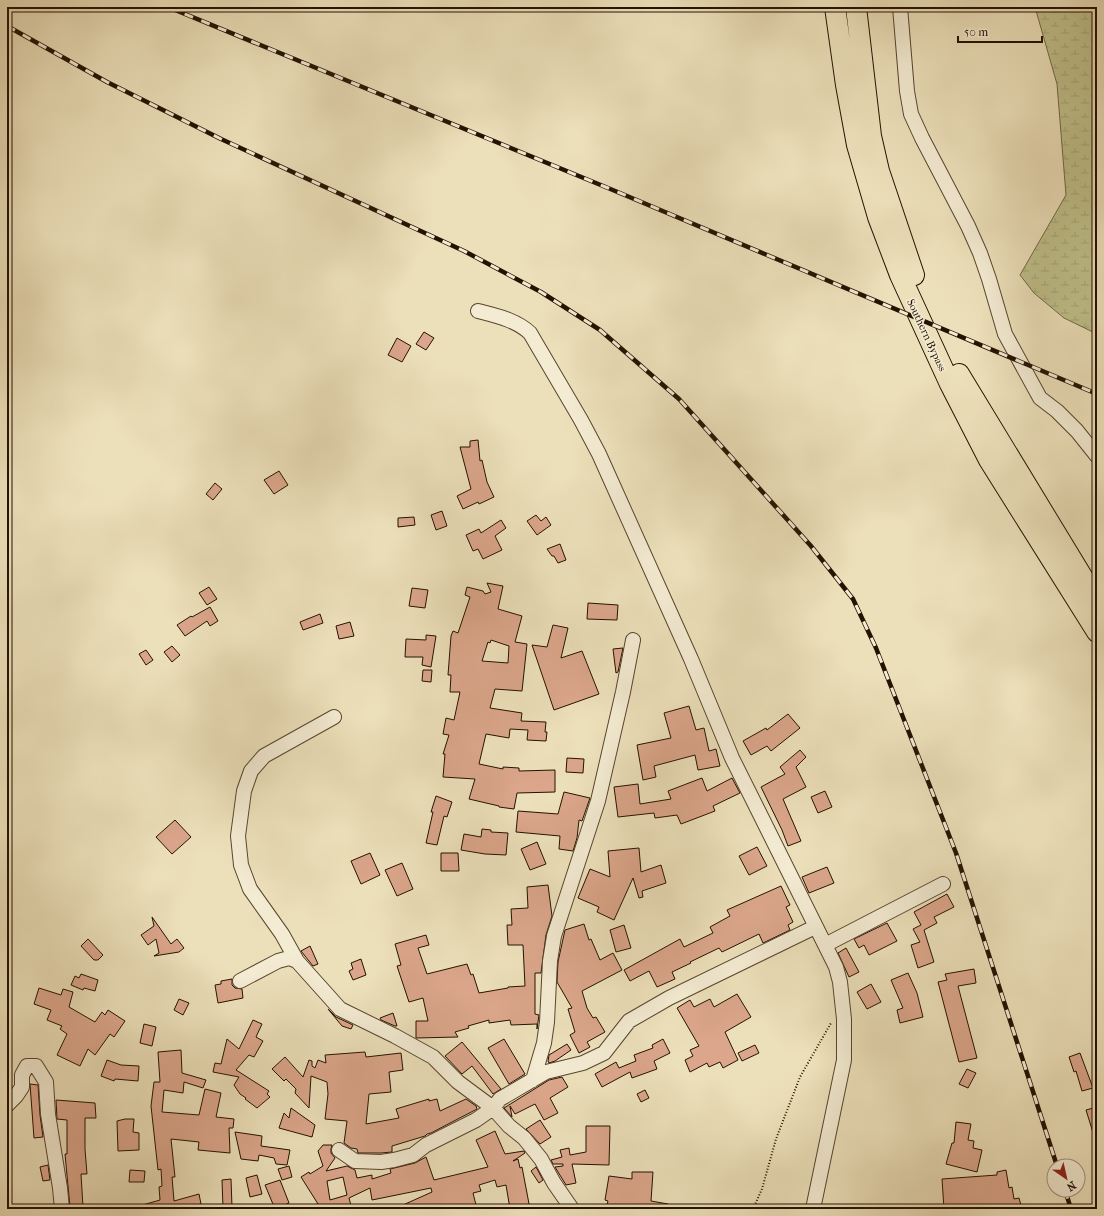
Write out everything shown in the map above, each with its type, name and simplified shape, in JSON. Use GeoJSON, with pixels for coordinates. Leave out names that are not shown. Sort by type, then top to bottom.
{"type":"FeatureCollection","features":[{"type":"Feature","properties":{"kind":"highway","name":"Southern Bypass"},"geometry":{"type":"LineString","coordinates":[[835,7],[846,85],[857,145],[878,217],[900,275],[950,384],[989,460],[1097,632]]}},
{"type":"Feature","properties":{"kind":"highway","name":"Southern Bypass"},"geometry":{"type":"LineString","coordinates":[[856,7],[871,136],[879,171],[912,269],[960,377],[1097,601]]}},
{"type":"Feature","properties":{"kind":"street"},"geometry":{"type":"LineString","coordinates":[[900,7],[907,91],[911,114],[968,226],[980,253],[1005,334],[1040,398],[1057,411],[1077,430],[1097,456]]}},
{"type":"Feature","properties":{"kind":"street"},"geometry":{"type":"LineString","coordinates":[[478,311],[513,322],[522,326],[530,333],[589,433],[691,659],[732,758],[836,967],[840,982],[844,1019],[844,1060],[813,1209]]}},
{"type":"Feature","properties":{"kind":"street"},"geometry":{"type":"LineString","coordinates":[[533,1080],[544,1043],[548,1022],[550,961],[554,936],[598,801],[624,692],[633,640]]}},
{"type":"Feature","properties":{"kind":"street"},"geometry":{"type":"LineString","coordinates":[[334,717],[264,756],[251,771],[244,792],[238,836],[240,865],[250,889],[282,934],[297,961],[340,1009],[395,1036],[433,1057],[458,1082],[494,1108],[509,1126],[524,1138],[541,1159],[554,1183],[572,1209]]}},
{"type":"Feature","properties":{"kind":"street"},"geometry":{"type":"LineString","coordinates":[[825,945],[943,884]]}},
{"type":"Feature","properties":{"kind":"street"},"geometry":{"type":"LineString","coordinates":[[339,1150],[355,1161],[381,1162],[413,1155],[426,1145],[476,1120],[494,1108],[500,1099],[546,1072],[583,1063],[604,1053],[629,1021],[669,998],[815,927]]}},
{"type":"Feature","properties":{"kind":"street"},"geometry":{"type":"LineString","coordinates":[[240,981],[278,961],[289,958],[297,961]]}},
{"type":"Feature","properties":{"kind":"street"},"geometry":{"type":"LineString","coordinates":[[7,1105],[22,1087],[22,1075],[27,1066],[36,1066],[46,1082],[48,1114],[62,1209]]}},
{"type":"Feature","properties":{"kind":"path"},"geometry":{"type":"LineString","coordinates":[[753,1209],[762,1189],[776,1139],[800,1077],[832,1022],[844,1019]]}},
{"type":"Feature","properties":{"kind":"green space"},"geometry":{"type":"Polygon","coordinates":[[[1035,7],[1097,7],[1097,334],[1064,318],[1034,293],[1020,275],[1066,195],[1057,84],[1035,7]]]}},
{"type":"Feature","properties":{"kind":"building"},"geometry":{"type":"Polygon","coordinates":[[[424,332],[434,338],[426,350],[416,344],[424,332]]]}},
{"type":"Feature","properties":{"kind":"building"},"geometry":{"type":"Polygon","coordinates":[[[397,338],[411,346],[402,362],[388,355],[397,338]]]}},
{"type":"Feature","properties":{"kind":"building"},"geometry":{"type":"Polygon","coordinates":[[[478,440],[480,461],[482,460],[487,482],[494,497],[463,509],[457,496],[471,489],[460,447],[470,447],[470,441],[478,440]]]}},
{"type":"Feature","properties":{"kind":"building"},"geometry":{"type":"Polygon","coordinates":[[[279,471],[288,485],[274,494],[264,480],[279,471]]]}},
{"type":"Feature","properties":{"kind":"building"},"geometry":{"type":"Polygon","coordinates":[[[215,483],[222,489],[213,500],[206,494],[215,483]]]}},
{"type":"Feature","properties":{"kind":"building"},"geometry":{"type":"Polygon","coordinates":[[[442,511],[447,526],[436,530],[431,515],[442,511]]]}},
{"type":"Feature","properties":{"kind":"building"},"geometry":{"type":"Polygon","coordinates":[[[536,515],[541,521],[546,517],[551,525],[537,535],[527,521],[536,515]]]}},
{"type":"Feature","properties":{"kind":"building"},"geometry":{"type":"Polygon","coordinates":[[[414,517],[415,525],[398,527],[398,518],[414,517]]]}},
{"type":"Feature","properties":{"kind":"building"},"geometry":{"type":"Polygon","coordinates":[[[501,520],[506,528],[495,536],[502,550],[483,559],[478,549],[473,551],[466,535],[479,529],[481,533],[501,520]]]}},
{"type":"Feature","properties":{"kind":"building"},"geometry":{"type":"Polygon","coordinates":[[[560,544],[566,560],[558,563],[547,549],[560,544]]]}},
{"type":"Feature","properties":{"kind":"building"},"geometry":{"type":"Polygon","coordinates":[[[487,583],[503,586],[498,609],[522,616],[515,642],[527,644],[522,691],[495,689],[490,708],[522,713],[521,721],[546,722],[545,732],[547,732],[546,741],[527,740],[528,730],[510,729],[509,738],[486,734],[479,764],[503,769],[503,767],[519,768],[519,771],[555,770],[555,792],[517,793],[514,809],[499,807],[469,799],[475,779],[443,777],[445,754],[443,754],[449,735],[443,734],[446,718],[454,720],[460,692],[450,692],[451,675],[448,675],[451,636],[453,631],[458,633],[470,597],[465,595],[467,587],[483,591],[485,594],[491,592],[487,583]],[[491,640],[490,643],[488,642],[482,661],[508,663],[509,646],[491,640]]]}},
{"type":"Feature","properties":{"kind":"building"},"geometry":{"type":"Polygon","coordinates":[[[209,587],[217,599],[207,605],[199,593],[209,587]]]}},
{"type":"Feature","properties":{"kind":"building"},"geometry":{"type":"Polygon","coordinates":[[[412,588],[428,590],[425,608],[409,606],[412,588]]]}},
{"type":"Feature","properties":{"kind":"building"},"geometry":{"type":"Polygon","coordinates":[[[588,603],[618,605],[617,620],[587,619],[588,603]]]}},
{"type":"Feature","properties":{"kind":"building"},"geometry":{"type":"Polygon","coordinates":[[[210,607],[218,621],[210,626],[207,621],[185,636],[177,625],[210,607]]]}},
{"type":"Feature","properties":{"kind":"building"},"geometry":{"type":"Polygon","coordinates":[[[320,614],[323,623],[303,630],[300,622],[320,614]]]}},
{"type":"Feature","properties":{"kind":"building"},"geometry":{"type":"Polygon","coordinates":[[[350,622],[354,636],[339,639],[336,626],[350,622]]]}},
{"type":"Feature","properties":{"kind":"building"},"geometry":{"type":"Polygon","coordinates":[[[553,625],[568,628],[561,658],[582,651],[599,694],[554,710],[532,645],[547,647],[553,625]]]}},
{"type":"Feature","properties":{"kind":"building"},"geometry":{"type":"Polygon","coordinates":[[[426,635],[436,636],[431,667],[422,665],[423,657],[405,657],[406,639],[426,640],[426,635]]]}},
{"type":"Feature","properties":{"kind":"building"},"geometry":{"type":"Polygon","coordinates":[[[172,646],[180,655],[172,662],[164,652],[172,646]]]}},
{"type":"Feature","properties":{"kind":"building"},"geometry":{"type":"Polygon","coordinates":[[[623,648],[618,672],[616,673],[613,649],[623,648]]]}},
{"type":"Feature","properties":{"kind":"building"},"geometry":{"type":"Polygon","coordinates":[[[146,650],[153,660],[146,665],[139,654],[146,650]]]}},
{"type":"Feature","properties":{"kind":"building"},"geometry":{"type":"Polygon","coordinates":[[[423,670],[432,670],[431,682],[422,681],[423,670]]]}},
{"type":"Feature","properties":{"kind":"building"},"geometry":{"type":"Polygon","coordinates":[[[689,706],[696,730],[704,728],[709,751],[716,749],[720,766],[698,770],[695,755],[654,766],[656,777],[643,780],[637,745],[671,738],[664,713],[689,706]]]}},
{"type":"Feature","properties":{"kind":"building"},"geometry":{"type":"Polygon","coordinates":[[[788,714],[800,728],[771,751],[767,746],[751,755],[743,741],[766,728],[767,730],[788,714]]]}},
{"type":"Feature","properties":{"kind":"building"},"geometry":{"type":"Polygon","coordinates":[[[800,750],[806,757],[796,767],[806,787],[783,799],[801,841],[788,846],[782,830],[761,787],[785,774],[780,767],[800,750]]]}},
{"type":"Feature","properties":{"kind":"building"},"geometry":{"type":"Polygon","coordinates":[[[567,758],[584,759],[583,773],[566,772],[567,758]]]}},
{"type":"Feature","properties":{"kind":"building"},"geometry":{"type":"Polygon","coordinates":[[[702,778],[707,791],[732,778],[740,793],[713,806],[715,811],[681,824],[677,815],[655,818],[654,813],[618,817],[614,787],[638,784],[640,804],[671,799],[668,791],[702,778]]]}},
{"type":"Feature","properties":{"kind":"building"},"geometry":{"type":"Polygon","coordinates":[[[825,791],[832,807],[818,813],[811,797],[825,791]]]}},
{"type":"Feature","properties":{"kind":"building"},"geometry":{"type":"Polygon","coordinates":[[[564,792],[590,798],[582,821],[579,820],[577,838],[573,851],[559,849],[560,836],[516,832],[518,811],[558,814],[564,792]]]}},
{"type":"Feature","properties":{"kind":"building"},"geometry":{"type":"Polygon","coordinates":[[[436,796],[452,802],[447,817],[444,816],[437,845],[426,843],[433,812],[431,812],[436,796]]]}},
{"type":"Feature","properties":{"kind":"building"},"geometry":{"type":"Polygon","coordinates":[[[175,820],[191,837],[172,854],[156,837],[175,820]]]}},
{"type":"Feature","properties":{"kind":"building"},"geometry":{"type":"Polygon","coordinates":[[[482,829],[491,830],[491,832],[508,833],[506,855],[485,854],[461,850],[464,834],[481,837],[482,829]]]}},
{"type":"Feature","properties":{"kind":"building"},"geometry":{"type":"Polygon","coordinates":[[[537,842],[546,864],[530,870],[521,849],[537,842]]]}},
{"type":"Feature","properties":{"kind":"building"},"geometry":{"type":"Polygon","coordinates":[[[757,847],[767,866],[749,875],[739,856],[757,847]]]}},
{"type":"Feature","properties":{"kind":"building"},"geometry":{"type":"Polygon","coordinates":[[[639,848],[641,872],[661,865],[666,883],[642,891],[643,897],[639,898],[633,878],[614,920],[597,912],[599,907],[578,898],[590,869],[610,877],[608,851],[639,848]]]}},
{"type":"Feature","properties":{"kind":"building"},"geometry":{"type":"Polygon","coordinates":[[[370,853],[380,875],[361,884],[351,861],[370,853]]]}},
{"type":"Feature","properties":{"kind":"building"},"geometry":{"type":"Polygon","coordinates":[[[441,853],[458,853],[459,871],[441,871],[441,853]]]}},
{"type":"Feature","properties":{"kind":"building"},"geometry":{"type":"Polygon","coordinates":[[[402,863],[413,889],[397,896],[385,870],[402,863]]]}},
{"type":"Feature","properties":{"kind":"building"},"geometry":{"type":"Polygon","coordinates":[[[827,867],[834,883],[809,893],[802,877],[827,867]]]}},
{"type":"Feature","properties":{"kind":"building"},"geometry":{"type":"Polygon","coordinates":[[[548,885],[552,916],[546,935],[541,973],[535,973],[535,1014],[539,1015],[537,1029],[537,1024],[511,1025],[510,1020],[489,1023],[489,1020],[468,1026],[469,1028],[455,1032],[458,1037],[416,1038],[416,1021],[428,1021],[423,998],[409,1002],[397,966],[401,965],[395,944],[426,935],[429,945],[418,948],[427,974],[467,964],[471,975],[473,974],[479,993],[508,987],[525,986],[523,945],[508,945],[507,925],[512,925],[511,909],[528,908],[527,887],[548,885]]]}},
{"type":"Feature","properties":{"kind":"building"},"geometry":{"type":"Polygon","coordinates":[[[781,886],[790,905],[786,907],[793,922],[788,925],[790,930],[763,943],[759,934],[722,952],[719,948],[672,972],[675,979],[657,987],[649,971],[630,981],[624,970],[680,939],[684,947],[713,933],[710,927],[730,916],[727,910],[781,886]]]}},
{"type":"Feature","properties":{"kind":"building"},"geometry":{"type":"Polygon","coordinates":[[[947,894],[954,907],[934,917],[937,923],[924,930],[934,962],[918,968],[911,945],[920,942],[913,929],[921,925],[914,912],[947,894]]]}},
{"type":"Feature","properties":{"kind":"building"},"geometry":{"type":"Polygon","coordinates":[[[152,917],[171,944],[177,939],[184,948],[179,952],[154,956],[159,953],[156,939],[148,945],[141,935],[154,926],[152,917]]]}},
{"type":"Feature","properties":{"kind":"building"},"geometry":{"type":"Polygon","coordinates":[[[887,923],[897,941],[869,955],[864,945],[859,948],[854,939],[887,923]]]}},
{"type":"Feature","properties":{"kind":"building"},"geometry":{"type":"Polygon","coordinates":[[[584,924],[589,940],[591,939],[600,960],[613,953],[622,970],[582,991],[587,1008],[593,1018],[596,1017],[605,1032],[587,1042],[590,1047],[579,1053],[570,1035],[575,1032],[568,1009],[572,1008],[557,982],[558,962],[565,930],[584,924]]]}},
{"type":"Feature","properties":{"kind":"building"},"geometry":{"type":"Polygon","coordinates":[[[624,925],[631,948],[616,952],[610,930],[624,925]]]}},
{"type":"Feature","properties":{"kind":"building"},"geometry":{"type":"Polygon","coordinates":[[[88,939],[103,955],[98,960],[94,960],[81,946],[88,939]]]}},
{"type":"Feature","properties":{"kind":"building"},"geometry":{"type":"Polygon","coordinates":[[[310,946],[318,964],[313,966],[301,951],[310,946]]]}},
{"type":"Feature","properties":{"kind":"building"},"geometry":{"type":"Polygon","coordinates":[[[846,948],[859,972],[849,977],[838,953],[846,948]]]}},
{"type":"Feature","properties":{"kind":"building"},"geometry":{"type":"Polygon","coordinates":[[[361,959],[366,975],[353,980],[349,971],[353,969],[351,963],[361,959]]]}},
{"type":"Feature","properties":{"kind":"building"},"geometry":{"type":"Polygon","coordinates":[[[974,969],[976,983],[958,986],[977,1058],[959,1062],[938,982],[947,980],[945,974],[974,969]]]}},
{"type":"Feature","properties":{"kind":"building"},"geometry":{"type":"Polygon","coordinates":[[[908,973],[917,993],[923,1017],[900,1023],[897,1010],[903,1008],[891,980],[908,973]]]}},
{"type":"Feature","properties":{"kind":"building"},"geometry":{"type":"Polygon","coordinates":[[[81,974],[98,980],[95,991],[84,988],[83,990],[71,985],[75,976],[79,978],[81,974]]]}},
{"type":"Feature","properties":{"kind":"building"},"geometry":{"type":"Polygon","coordinates":[[[232,979],[232,985],[235,988],[242,989],[243,998],[218,1003],[215,985],[221,984],[221,981],[232,979]]]}},
{"type":"Feature","properties":{"kind":"building"},"geometry":{"type":"Polygon","coordinates":[[[871,984],[881,1002],[867,1009],[857,992],[871,984]]]}},
{"type":"Feature","properties":{"kind":"building"},"geometry":{"type":"Polygon","coordinates":[[[39,988],[61,995],[63,989],[73,992],[69,1007],[95,1022],[102,1012],[105,1015],[108,1010],[125,1021],[114,1037],[110,1034],[95,1055],[88,1049],[80,1066],[57,1055],[67,1034],[60,1029],[62,1026],[47,1020],[51,1010],[34,1004],[39,988]]]}},
{"type":"Feature","properties":{"kind":"building"},"geometry":{"type":"Polygon","coordinates":[[[737,994],[751,1017],[725,1032],[738,1060],[723,1068],[720,1062],[709,1067],[707,1063],[690,1072],[685,1060],[693,1056],[690,1050],[699,1046],[677,1008],[690,1000],[694,1007],[710,999],[714,1007],[737,994]]]}},
{"type":"Feature","properties":{"kind":"building"},"geometry":{"type":"Polygon","coordinates":[[[179,999],[189,1003],[183,1015],[174,1010],[179,999]]]}},
{"type":"Feature","properties":{"kind":"building"},"geometry":{"type":"Polygon","coordinates":[[[328,1009],[336,1017],[353,1025],[351,1029],[342,1026],[328,1009]]]}},
{"type":"Feature","properties":{"kind":"building"},"geometry":{"type":"Polygon","coordinates":[[[393,1013],[397,1026],[381,1020],[380,1018],[393,1013]]]}},
{"type":"Feature","properties":{"kind":"building"},"geometry":{"type":"Polygon","coordinates":[[[253,1020],[262,1024],[256,1037],[263,1041],[254,1057],[249,1055],[236,1070],[269,1091],[267,1094],[270,1097],[257,1108],[240,1094],[234,1085],[239,1077],[213,1072],[215,1063],[221,1064],[227,1039],[239,1049],[253,1020]]]}},
{"type":"Feature","properties":{"kind":"building"},"geometry":{"type":"Polygon","coordinates":[[[144,1024],[156,1027],[152,1046],[140,1043],[144,1024]]]}},
{"type":"Feature","properties":{"kind":"building"},"geometry":{"type":"Polygon","coordinates":[[[504,1039],[525,1074],[509,1084],[488,1048],[504,1039]]]}},
{"type":"Feature","properties":{"kind":"building"},"geometry":{"type":"Polygon","coordinates":[[[663,1039],[670,1053],[654,1061],[657,1069],[632,1078],[630,1072],[602,1087],[595,1074],[616,1062],[619,1068],[636,1061],[634,1055],[653,1048],[652,1045],[663,1039]]]}},
{"type":"Feature","properties":{"kind":"building"},"geometry":{"type":"Polygon","coordinates":[[[462,1042],[501,1089],[493,1094],[472,1066],[462,1074],[445,1056],[462,1042]]]}},
{"type":"Feature","properties":{"kind":"building"},"geometry":{"type":"Polygon","coordinates":[[[567,1044],[571,1050],[555,1061],[549,1063],[549,1055],[567,1044]]]}},
{"type":"Feature","properties":{"kind":"building"},"geometry":{"type":"Polygon","coordinates":[[[755,1045],[759,1053],[742,1061],[738,1053],[755,1045]]]}},
{"type":"Feature","properties":{"kind":"building"},"geometry":{"type":"Polygon","coordinates":[[[181,1050],[182,1073],[206,1080],[203,1088],[184,1082],[183,1093],[164,1090],[162,1112],[199,1115],[205,1089],[221,1093],[216,1117],[234,1119],[233,1128],[229,1128],[230,1153],[198,1150],[199,1142],[171,1139],[175,1177],[172,1177],[174,1201],[199,1194],[201,1204],[179,1209],[139,1209],[139,1206],[160,1200],[159,1187],[162,1186],[161,1169],[158,1170],[151,1106],[154,1082],[160,1082],[158,1052],[181,1050]]]}},
{"type":"Feature","properties":{"kind":"building"},"geometry":{"type":"Polygon","coordinates":[[[365,1052],[366,1057],[401,1053],[403,1070],[389,1072],[391,1092],[369,1094],[366,1124],[399,1118],[396,1109],[429,1099],[429,1101],[437,1099],[440,1111],[466,1099],[476,1106],[477,1109],[425,1136],[392,1146],[392,1152],[358,1153],[357,1149],[351,1148],[344,1143],[347,1121],[325,1119],[328,1094],[327,1082],[311,1076],[309,1108],[295,1093],[296,1089],[286,1079],[284,1081],[272,1069],[285,1057],[303,1077],[309,1060],[312,1061],[312,1066],[315,1068],[318,1060],[326,1063],[325,1055],[365,1052]]]}},
{"type":"Feature","properties":{"kind":"building"},"geometry":{"type":"Polygon","coordinates":[[[1080,1053],[1093,1088],[1082,1091],[1076,1071],[1074,1072],[1069,1057],[1080,1053]]]}},
{"type":"Feature","properties":{"kind":"building"},"geometry":{"type":"Polygon","coordinates":[[[107,1060],[121,1065],[139,1066],[138,1081],[115,1079],[114,1081],[101,1076],[107,1060]]]}},
{"type":"Feature","properties":{"kind":"building"},"geometry":{"type":"Polygon","coordinates":[[[967,1069],[976,1073],[968,1088],[959,1084],[967,1069]]]}},
{"type":"Feature","properties":{"kind":"building"},"geometry":{"type":"Polygon","coordinates":[[[562,1077],[568,1087],[550,1098],[558,1113],[544,1120],[535,1104],[515,1114],[510,1106],[512,1117],[504,1108],[549,1080],[562,1077]]]}},
{"type":"Feature","properties":{"kind":"building"},"geometry":{"type":"Polygon","coordinates":[[[30,1084],[38,1085],[43,1137],[34,1138],[30,1084]]]}},
{"type":"Feature","properties":{"kind":"building"},"geometry":{"type":"Polygon","coordinates":[[[645,1090],[649,1098],[641,1102],[637,1094],[645,1090]]]}},
{"type":"Feature","properties":{"kind":"building"},"geometry":{"type":"Polygon","coordinates":[[[56,1100],[95,1103],[96,1118],[85,1118],[87,1174],[81,1174],[83,1207],[70,1207],[65,1154],[67,1154],[67,1120],[57,1119],[56,1100]]]}},
{"type":"Feature","properties":{"kind":"building"},"geometry":{"type":"Polygon","coordinates":[[[1097,1107],[1097,1139],[1095,1139],[1086,1110],[1097,1107]]]}},
{"type":"Feature","properties":{"kind":"building"},"geometry":{"type":"Polygon","coordinates":[[[291,1108],[315,1125],[312,1137],[279,1128],[284,1113],[289,1118],[291,1108]]]}},
{"type":"Feature","properties":{"kind":"building"},"geometry":{"type":"Polygon","coordinates":[[[134,1119],[133,1132],[139,1133],[139,1150],[118,1151],[117,1121],[134,1119]]]}},
{"type":"Feature","properties":{"kind":"building"},"geometry":{"type":"Polygon","coordinates":[[[540,1120],[551,1137],[540,1144],[526,1129],[540,1120]]]}},
{"type":"Feature","properties":{"kind":"building"},"geometry":{"type":"Polygon","coordinates":[[[956,1122],[971,1124],[968,1140],[974,1141],[973,1148],[982,1150],[977,1172],[946,1164],[952,1143],[954,1143],[956,1122]]]}},
{"type":"Feature","properties":{"kind":"building"},"geometry":{"type":"Polygon","coordinates":[[[586,1126],[610,1126],[609,1165],[572,1164],[576,1183],[566,1185],[555,1167],[563,1166],[563,1164],[553,1164],[551,1160],[562,1157],[560,1150],[569,1148],[570,1155],[586,1152],[586,1126]]]}},
{"type":"Feature","properties":{"kind":"building"},"geometry":{"type":"Polygon","coordinates":[[[495,1131],[505,1154],[524,1151],[525,1153],[513,1161],[518,1159],[520,1168],[522,1167],[530,1209],[510,1209],[506,1185],[497,1187],[495,1180],[479,1185],[481,1191],[473,1193],[477,1209],[394,1209],[432,1192],[431,1188],[372,1200],[370,1188],[349,1198],[352,1209],[308,1209],[308,1207],[318,1204],[301,1177],[309,1172],[310,1174],[323,1166],[318,1151],[323,1145],[332,1145],[331,1153],[335,1158],[326,1171],[347,1166],[355,1170],[357,1178],[372,1175],[372,1179],[391,1173],[390,1169],[415,1163],[426,1157],[434,1180],[488,1167],[476,1140],[495,1131]],[[343,1177],[327,1181],[330,1200],[347,1195],[343,1177]]]}},
{"type":"Feature","properties":{"kind":"building"},"geometry":{"type":"Polygon","coordinates":[[[235,1132],[262,1136],[261,1146],[290,1150],[287,1165],[276,1164],[274,1158],[259,1155],[258,1161],[241,1159],[235,1132]]]}},
{"type":"Feature","properties":{"kind":"building"},"geometry":{"type":"Polygon","coordinates":[[[48,1165],[50,1180],[43,1181],[40,1167],[48,1165]]]}},
{"type":"Feature","properties":{"kind":"building"},"geometry":{"type":"Polygon","coordinates":[[[289,1166],[292,1177],[282,1180],[278,1169],[289,1166]]]}},
{"type":"Feature","properties":{"kind":"building"},"geometry":{"type":"Polygon","coordinates":[[[536,1167],[543,1180],[539,1183],[531,1171],[536,1167]]]}},
{"type":"Feature","properties":{"kind":"building"},"geometry":{"type":"Polygon","coordinates":[[[130,1170],[145,1171],[144,1182],[129,1182],[130,1170]]]}},
{"type":"Feature","properties":{"kind":"building"},"geometry":{"type":"Polygon","coordinates":[[[1006,1170],[1009,1188],[1012,1187],[1014,1199],[1019,1198],[1022,1209],[944,1209],[942,1179],[997,1175],[997,1172],[1006,1170]]]}},
{"type":"Feature","properties":{"kind":"building"},"geometry":{"type":"Polygon","coordinates":[[[632,1172],[653,1172],[651,1201],[668,1204],[668,1209],[606,1209],[608,1201],[605,1200],[609,1176],[632,1179],[632,1172]]]}},
{"type":"Feature","properties":{"kind":"building"},"geometry":{"type":"Polygon","coordinates":[[[257,1175],[262,1194],[250,1197],[246,1178],[257,1175]]]}},
{"type":"Feature","properties":{"kind":"building"},"geometry":{"type":"Polygon","coordinates":[[[231,1179],[232,1207],[223,1208],[222,1180],[231,1179]]]}},
{"type":"Feature","properties":{"kind":"building"},"geometry":{"type":"Polygon","coordinates":[[[280,1180],[289,1203],[275,1209],[265,1185],[280,1180]]]}},
{"type":"Feature","properties":{"kind":"railway"},"geometry":{"type":"LineString","coordinates":[[168,7],[608,188],[1097,394]]}},
{"type":"Feature","properties":{"kind":"railway"},"geometry":{"type":"LineString","coordinates":[[7,26],[107,82],[221,139],[464,251],[541,292],[600,330],[679,399],[811,546],[853,599],[876,648],[956,853],[1054,1158]]}},
{"type":"Feature","properties":{"kind":"railway"},"geometry":{"type":"LineString","coordinates":[[1068,1198],[1071,1209]]}}]}
